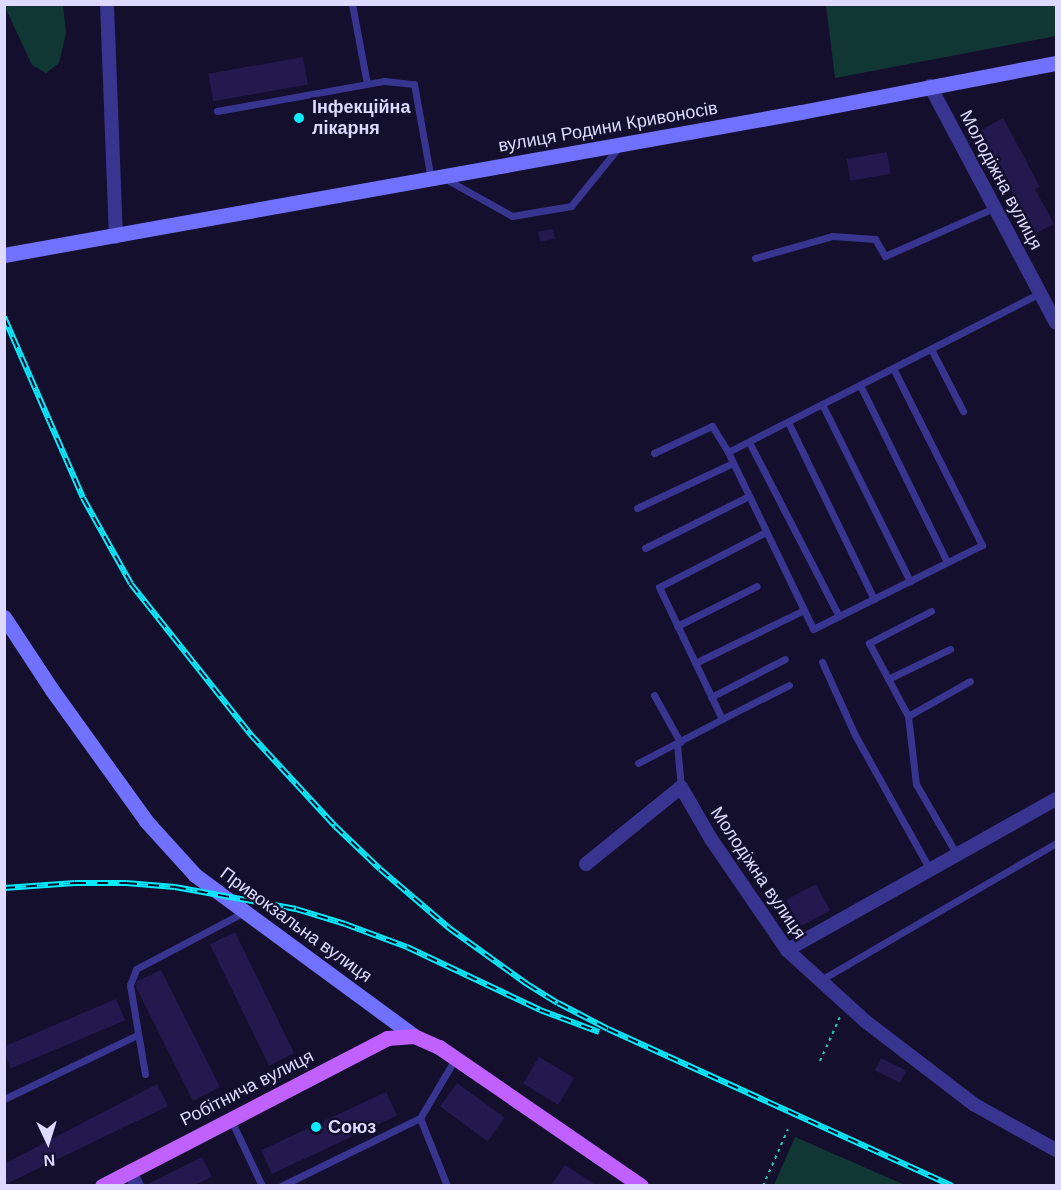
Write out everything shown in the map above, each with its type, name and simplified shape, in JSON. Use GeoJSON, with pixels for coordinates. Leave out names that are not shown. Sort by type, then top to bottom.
{"type":"FeatureCollection","features":[{"type":"Feature","properties":{"kind":"main road","name":"вулиця Родини Кривоносів"},"geometry":{"type":"LineString","coordinates":[[4,255],[116,237],[1056,63]]}},
{"type":"Feature","properties":{"kind":"main road","name":"Привокзальна вулиця"},"geometry":{"type":"LineString","coordinates":[[4,617],[52,690],[146,821],[195,875],[414,1036],[439,1047],[640,1185]]}},
{"type":"Feature","properties":{"kind":"main road","name":"Робітнича вулиця"},"geometry":{"type":"LineString","coordinates":[[102,1185],[387,1038],[414,1036]]}},
{"type":"Feature","properties":{"kind":"street"},"geometry":{"type":"LineString","coordinates":[[106,4],[116,237]]}},
{"type":"Feature","properties":{"kind":"street","name":"Молодіжна вулиця"},"geometry":{"type":"LineString","coordinates":[[930,86],[1056,323]]}},
{"type":"Feature","properties":{"kind":"street"},"geometry":{"type":"LineString","coordinates":[[586,864],[681,787]]}},
{"type":"Feature","properties":{"kind":"street","name":"Молодіжна вулиця"},"geometry":{"type":"LineString","coordinates":[[681,787],[711,838],[787,950],[819,981],[845,1005],[975,1105],[1056,1150]]}},
{"type":"Feature","properties":{"kind":"street"},"geometry":{"type":"LineString","coordinates":[[787,950],[1056,799]]}},
{"type":"Feature","properties":{"kind":"street"},"geometry":{"type":"LineString","coordinates":[[130,1171],[136,1185]]}},
{"type":"Feature","properties":{"kind":"lane"},"geometry":{"type":"LineString","coordinates":[[352,4],[368,84]]}},
{"type":"Feature","properties":{"kind":"lane"},"geometry":{"type":"LineString","coordinates":[[217,111],[384,81],[414,84],[436,178],[512,216],[571,206],[620,145]]}},
{"type":"Feature","properties":{"kind":"lane"},"geometry":{"type":"LineString","coordinates":[[755,258],[832,236],[875,239],[885,256],[996,207]]}},
{"type":"Feature","properties":{"kind":"lane"},"geometry":{"type":"LineString","coordinates":[[728,452],[1040,293]]}},
{"type":"Feature","properties":{"kind":"lane"},"geometry":{"type":"LineString","coordinates":[[931,349],[963,411]]}},
{"type":"Feature","properties":{"kind":"lane"},"geometry":{"type":"LineString","coordinates":[[654,453],[712,426],[733,462],[813,629],[982,545],[893,368]]}},
{"type":"Feature","properties":{"kind":"lane"},"geometry":{"type":"LineString","coordinates":[[860,385],[947,562]]}},
{"type":"Feature","properties":{"kind":"lane"},"geometry":{"type":"LineString","coordinates":[[822,404],[910,580]]}},
{"type":"Feature","properties":{"kind":"lane"},"geometry":{"type":"LineString","coordinates":[[788,422],[874,598]]}},
{"type":"Feature","properties":{"kind":"lane"},"geometry":{"type":"LineString","coordinates":[[749,442],[839,616]]}},
{"type":"Feature","properties":{"kind":"lane"},"geometry":{"type":"LineString","coordinates":[[637,508],[733,462]]}},
{"type":"Feature","properties":{"kind":"lane"},"geometry":{"type":"LineString","coordinates":[[645,548],[749,496]]}},
{"type":"Feature","properties":{"kind":"lane"},"geometry":{"type":"LineString","coordinates":[[722,719],[659,587],[766,532]]}},
{"type":"Feature","properties":{"kind":"lane"},"geometry":{"type":"LineString","coordinates":[[677,626],[758,586]]}},
{"type":"Feature","properties":{"kind":"lane"},"geometry":{"type":"LineString","coordinates":[[695,663],[804,610]]}},
{"type":"Feature","properties":{"kind":"lane"},"geometry":{"type":"LineString","coordinates":[[932,611],[868,643],[908,716],[916,784],[957,855]]}},
{"type":"Feature","properties":{"kind":"lane"},"geometry":{"type":"LineString","coordinates":[[888,679],[950,649]]}},
{"type":"Feature","properties":{"kind":"lane"},"geometry":{"type":"LineString","coordinates":[[711,697],[785,659]]}},
{"type":"Feature","properties":{"kind":"lane"},"geometry":{"type":"LineString","coordinates":[[822,662],[855,735],[930,870]]}},
{"type":"Feature","properties":{"kind":"lane"},"geometry":{"type":"LineString","coordinates":[[908,716],[970,681]]}},
{"type":"Feature","properties":{"kind":"lane"},"geometry":{"type":"LineString","coordinates":[[638,763],[789,685]]}},
{"type":"Feature","properties":{"kind":"lane"},"geometry":{"type":"LineString","coordinates":[[654,695],[678,744],[681,787]]}},
{"type":"Feature","properties":{"kind":"lane"},"geometry":{"type":"LineString","coordinates":[[819,981],[1056,843]]}},
{"type":"Feature","properties":{"kind":"lane"},"geometry":{"type":"LineString","coordinates":[[145,1074],[130,986],[136,969],[244,912]]}},
{"type":"Feature","properties":{"kind":"lane"},"geometry":{"type":"LineString","coordinates":[[4,1099],[137,1035]]}},
{"type":"Feature","properties":{"kind":"lane"},"geometry":{"type":"LineString","coordinates":[[281,1185],[420,1118],[455,1059]]}},
{"type":"Feature","properties":{"kind":"lane"},"geometry":{"type":"LineString","coordinates":[[420,1118],[447,1185]]}},
{"type":"Feature","properties":{"kind":"lane"},"geometry":{"type":"LineString","coordinates":[[231,1119],[262,1185]]}},
{"type":"Feature","properties":{"kind":"path"},"geometry":{"type":"LineString","coordinates":[[820,1061],[845,1005]]}},
{"type":"Feature","properties":{"kind":"path"},"geometry":{"type":"LineString","coordinates":[[764,1185],[788,1129]]}},
{"type":"Feature","properties":{"kind":"green space"},"geometry":{"type":"Polygon","coordinates":[[[4,5],[63,5],[66,33],[59,63],[46,73],[32,65],[4,5]]]}},
{"type":"Feature","properties":{"kind":"green space"},"geometry":{"type":"Polygon","coordinates":[[[826,5],[1056,5],[1056,36],[835,78],[826,5]]]}},
{"type":"Feature","properties":{"kind":"green space"},"geometry":{"type":"Polygon","coordinates":[[[795,1137],[905,1185],[774,1185],[795,1137]]]}},
{"type":"Feature","properties":{"kind":"building","name":"Інфекційна лікарня"},"geometry":{"type":"Polygon","coordinates":[[[303,57],[308,85],[213,101],[208,74],[303,57]]]}},
{"type":"Feature","properties":{"kind":"building"},"geometry":{"type":"Polygon","coordinates":[[[1003,118],[1040,187],[1035,189],[1054,224],[1034,234],[980,131],[1003,118]]]}},
{"type":"Feature","properties":{"kind":"building"},"geometry":{"type":"Polygon","coordinates":[[[887,152],[891,174],[850,181],[847,159],[887,152]]]}},
{"type":"Feature","properties":{"kind":"building"},"geometry":{"type":"Polygon","coordinates":[[[553,229],[555,239],[540,242],[538,232],[553,229]]]}},
{"type":"Feature","properties":{"kind":"building"},"geometry":{"type":"Polygon","coordinates":[[[816,884],[830,910],[800,926],[786,900],[816,884]]]}},
{"type":"Feature","properties":{"kind":"building"},"geometry":{"type":"Polygon","coordinates":[[[235,932],[294,1053],[269,1066],[210,944],[235,932]]]}},
{"type":"Feature","properties":{"kind":"building"},"geometry":{"type":"Polygon","coordinates":[[[161,970],[220,1087],[193,1101],[136,987],[137,981],[161,970]]]}},
{"type":"Feature","properties":{"kind":"building"},"geometry":{"type":"Polygon","coordinates":[[[116,999],[125,1020],[11,1069],[4,1047],[116,999]]]}},
{"type":"Feature","properties":{"kind":"building"},"geometry":{"type":"Polygon","coordinates":[[[539,1057],[574,1078],[558,1105],[523,1084],[539,1057]]]}},
{"type":"Feature","properties":{"kind":"building"},"geometry":{"type":"Polygon","coordinates":[[[881,1058],[906,1070],[900,1083],[875,1071],[881,1058]]]}},
{"type":"Feature","properties":{"kind":"building"},"geometry":{"type":"Polygon","coordinates":[[[457,1083],[505,1118],[488,1141],[440,1106],[457,1083]]]}},
{"type":"Feature","properties":{"kind":"building"},"geometry":{"type":"Polygon","coordinates":[[[157,1084],[168,1106],[4,1185],[4,1164],[157,1084]]]}},
{"type":"Feature","properties":{"kind":"building"},"geometry":{"type":"Polygon","coordinates":[[[386,1092],[397,1116],[272,1174],[261,1150],[386,1092]]]}},
{"type":"Feature","properties":{"kind":"building"},"geometry":{"type":"Polygon","coordinates":[[[202,1157],[212,1177],[194,1185],[146,1185],[202,1157]]]}},
{"type":"Feature","properties":{"kind":"building"},"geometry":{"type":"Polygon","coordinates":[[[565,1165],[596,1185],[551,1185],[565,1165]]]}},
{"type":"Feature","properties":{"kind":"railway"},"geometry":{"type":"LineString","coordinates":[[4,317],[83,498],[131,584],[251,735],[335,826],[380,869],[449,928],[527,984],[558,1003],[608,1029],[952,1186]]}},
{"type":"Feature","properties":{"kind":"railway"},"geometry":{"type":"LineString","coordinates":[[4,888],[75,883],[126,883],[175,887],[296,909],[407,947],[540,1010],[599,1032]]}},
{"type":"Feature","properties":{"kind":"place","name":"Інфекційна лікарня"},"geometry":{"type":"Point","coordinates":[299,118]}},
{"type":"Feature","properties":{"kind":"place","name":"Союз"},"geometry":{"type":"Point","coordinates":[316,1127]}}]}
